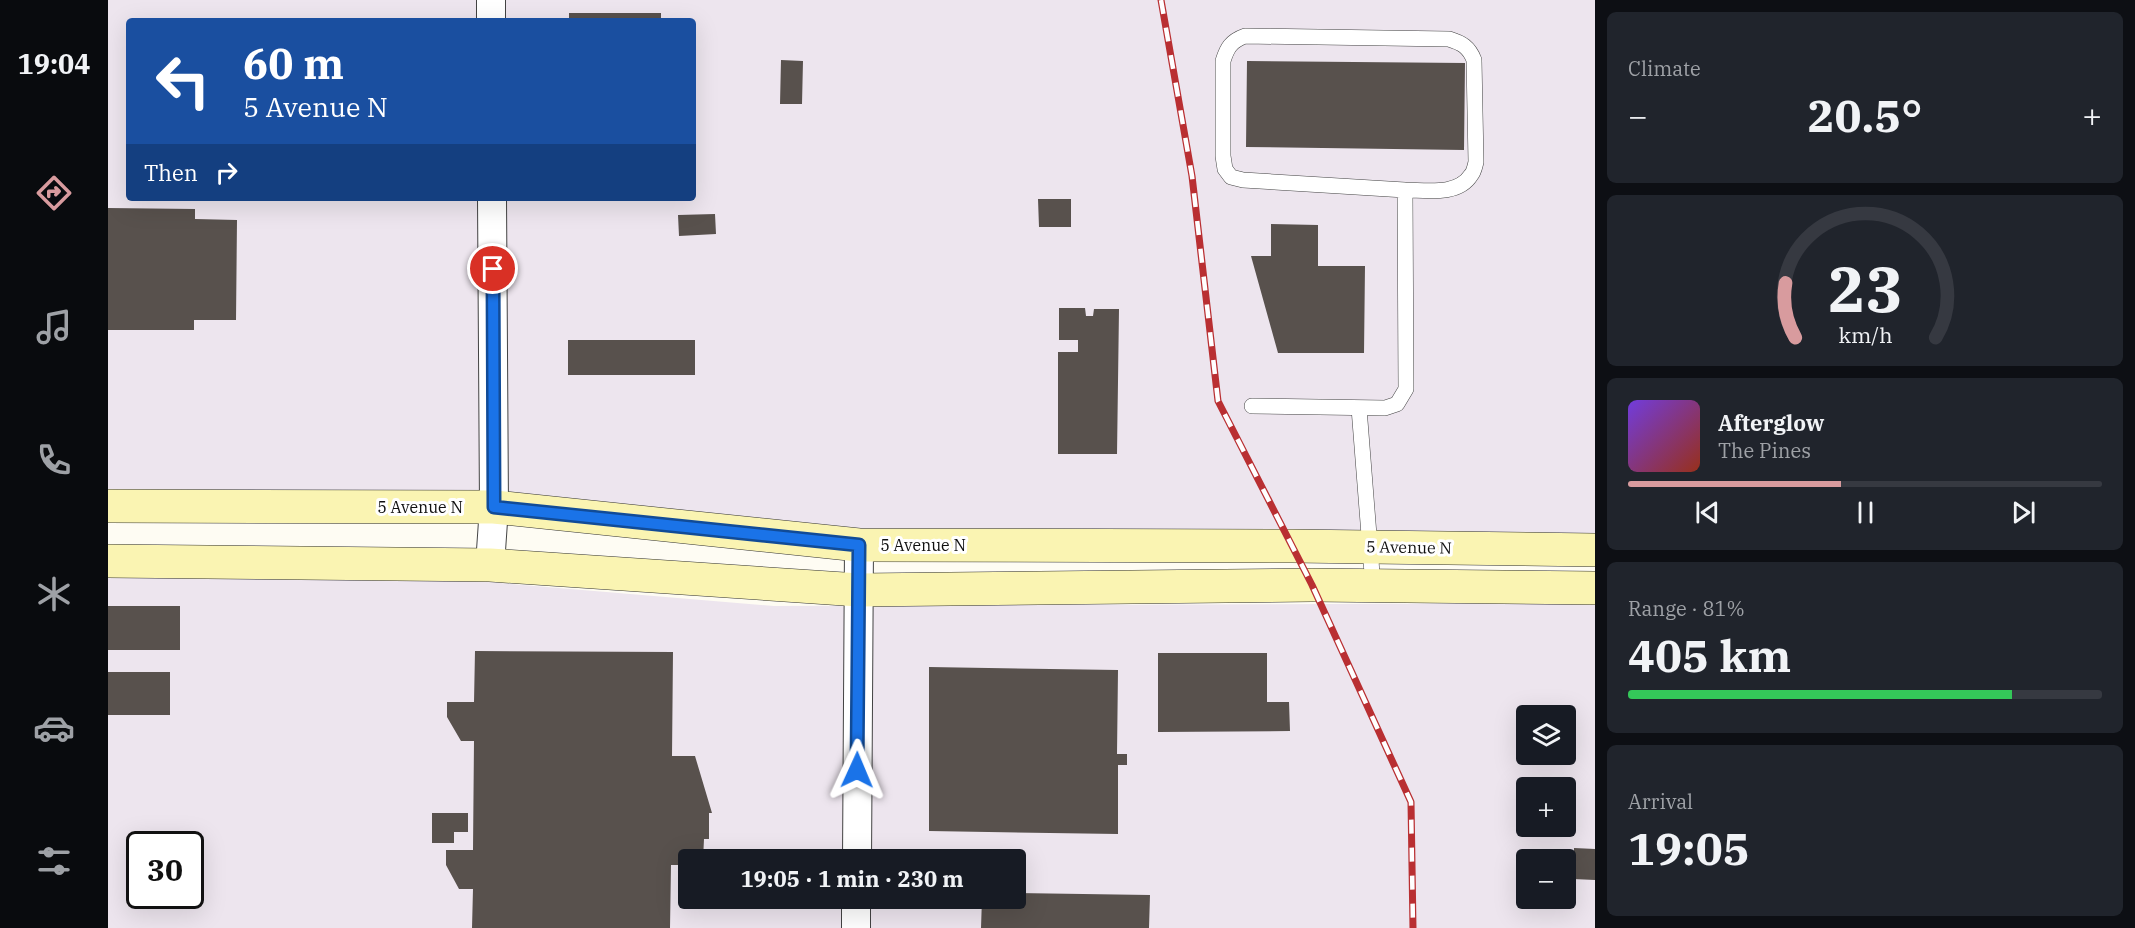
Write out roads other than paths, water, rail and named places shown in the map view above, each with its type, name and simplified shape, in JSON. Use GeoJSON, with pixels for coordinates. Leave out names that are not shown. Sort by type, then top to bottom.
{"type":"FeatureCollection","features":[{"type":"Feature","properties":{"kind":"main road","name":"5 Avenue N"},"geometry":{"type":"LineString","coordinates":[[108,507],[494,507],[859,545],[1370,546],[1595,550]]}},
{"type":"Feature","properties":{"kind":"main road"},"geometry":{"type":"LineString","coordinates":[[108,561],[490,565],[859,590],[1373,586],[1595,588]]}},
{"type":"Feature","properties":{"kind":"street"},"geometry":{"type":"LineString","coordinates":[[491,0],[491,18]]}},
{"type":"Feature","properties":{"kind":"street"},"geometry":{"type":"LineString","coordinates":[[490,565],[494,507],[492,201]]}},
{"type":"Feature","properties":{"kind":"street"},"geometry":{"type":"LineString","coordinates":[[857,849],[859,545]]}},
{"type":"Feature","properties":{"kind":"street"},"geometry":{"type":"LineString","coordinates":[[856,909],[856,928]]}},
{"type":"Feature","properties":{"kind":"lane"},"geometry":{"type":"LineString","coordinates":[[1245,36],[1449,39],[1462,43],[1471,51],[1474,60],[1476,162],[1471,175],[1460,186],[1447,189],[1405,190],[1243,180],[1231,177],[1225,169],[1222,156],[1223,61],[1234,39],[1245,36]]}},
{"type":"Feature","properties":{"kind":"lane"},"geometry":{"type":"LineString","coordinates":[[1252,406],[1385,408],[1397,404],[1406,389],[1405,190]]}},
{"type":"Feature","properties":{"kind":"lane"},"geometry":{"type":"LineString","coordinates":[[1359,408],[1373,586]]}},
{"type":"Feature","properties":{"kind":"railway"},"geometry":{"type":"LineString","coordinates":[[1161,0],[1192,176],[1218,401],[1312,585],[1411,802],[1413,928]]}}]}
